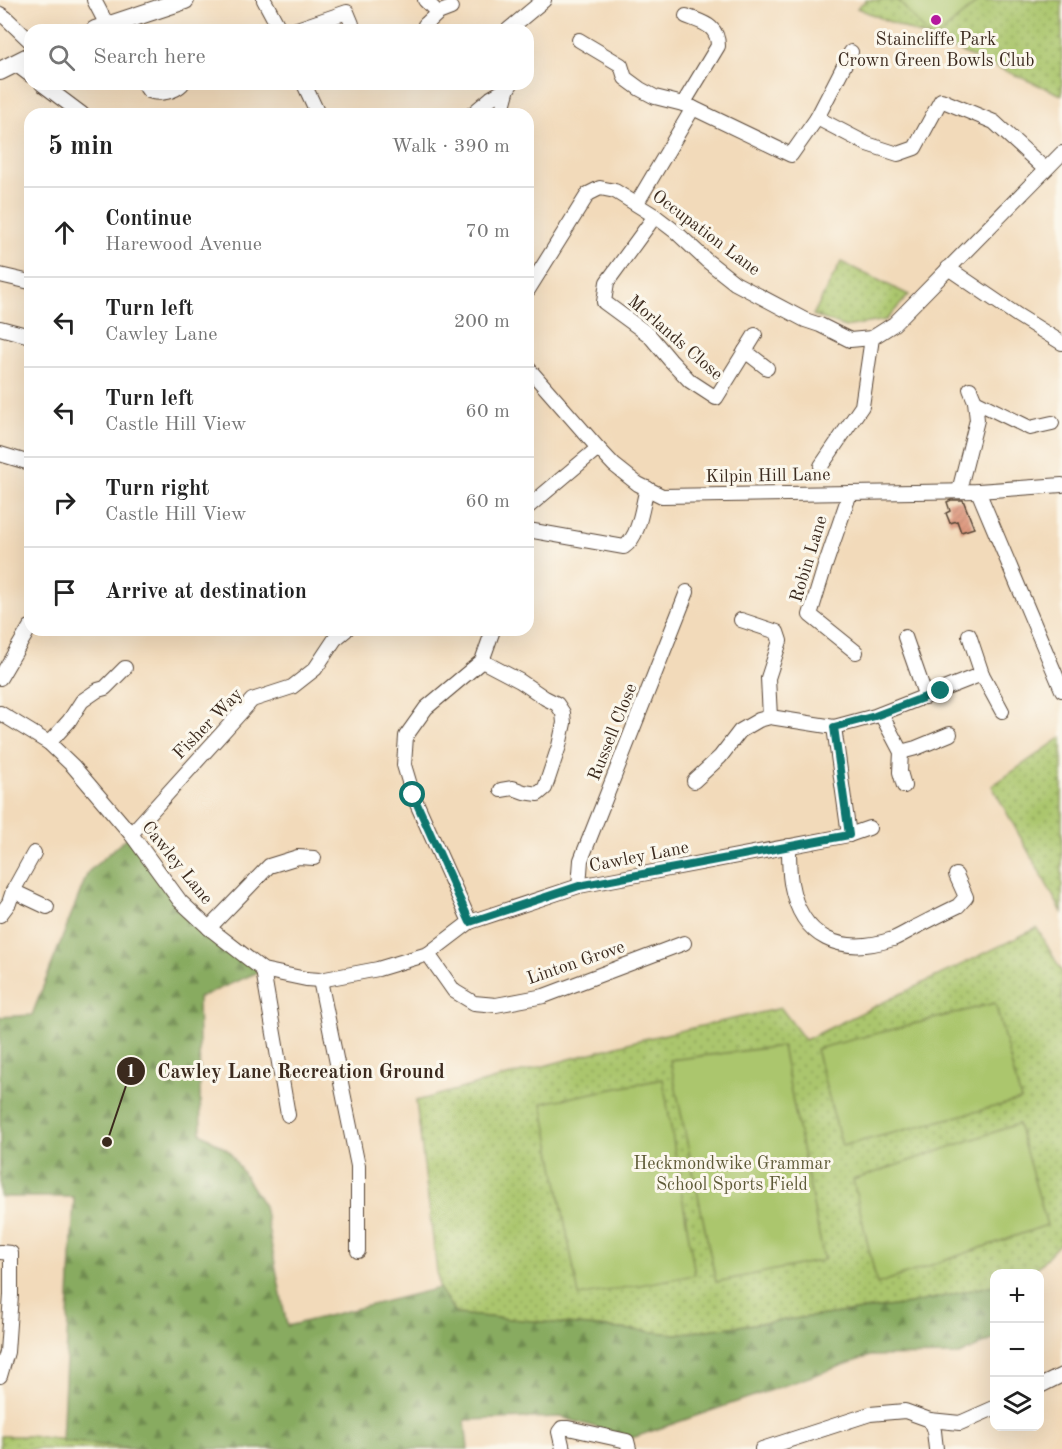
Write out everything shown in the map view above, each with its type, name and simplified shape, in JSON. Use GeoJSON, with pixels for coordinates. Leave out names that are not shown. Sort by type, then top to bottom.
{"type":"FeatureCollection","features":[{"type":"Feature","properties":{"kind":"main road"},"geometry":{"type":"LineString","coordinates":[[118,24],[185,0]]}},
{"type":"Feature","properties":{"kind":"street"},"geometry":{"type":"LineString","coordinates":[[94,0],[108,24]]}},
{"type":"Feature","properties":{"kind":"street"},"geometry":{"type":"LineString","coordinates":[[264,0],[277,24]]}},
{"type":"Feature","properties":{"kind":"street"},"geometry":{"type":"LineString","coordinates":[[425,0],[445,11],[426,24]]}},
{"type":"Feature","properties":{"kind":"street"},"geometry":{"type":"LineString","coordinates":[[515,24],[544,0]]}},
{"type":"Feature","properties":{"kind":"street"},"geometry":{"type":"LineString","coordinates":[[312,24],[347,12],[352,24]]}},
{"type":"Feature","properties":{"kind":"street"},"geometry":{"type":"LineString","coordinates":[[0,14],[24,35]]}},
{"type":"Feature","properties":{"kind":"street"},"geometry":{"type":"LineString","coordinates":[[637,203],[718,46],[715,31],[706,24],[686,16]]}},
{"type":"Feature","properties":{"kind":"street"},"geometry":{"type":"LineString","coordinates":[[579,40],[621,65],[625,78],[640,89],[655,97],[688,106],[791,156],[817,118],[851,52]]}},
{"type":"Feature","properties":{"kind":"street"},"geometry":{"type":"LineString","coordinates":[[50,90],[74,108]]}},
{"type":"Feature","properties":{"kind":"street"},"geometry":{"type":"LineString","coordinates":[[148,90],[155,93],[174,90]]}},
{"type":"Feature","properties":{"kind":"street"},"geometry":{"type":"LineString","coordinates":[[307,90],[315,108]]}},
{"type":"Feature","properties":{"kind":"street"},"geometry":{"type":"LineString","coordinates":[[479,108],[504,90]]}},
{"type":"Feature","properties":{"kind":"street"},"geometry":{"type":"LineString","coordinates":[[503,108],[509,90]]}},
{"type":"Feature","properties":{"kind":"street"},"geometry":{"type":"LineString","coordinates":[[817,118],[867,144],[898,154],[915,148],[941,100],[994,122],[1045,170]]}},
{"type":"Feature","properties":{"kind":"street"},"geometry":{"type":"LineString","coordinates":[[821,466],[862,406],[872,338],[894,324],[1062,153]]}},
{"type":"Feature","properties":{"kind":"street","name":"Occupation Lane"},"geometry":{"type":"LineString","coordinates":[[534,280],[588,194],[600,188],[615,190],[656,216],[735,283],[805,320],[850,340],[872,338]]}},
{"type":"Feature","properties":{"kind":"street","name":"Morlands Close"},"geometry":{"type":"LineString","coordinates":[[656,216],[607,282],[604,302],[649,335],[690,381],[722,402],[745,351],[755,335]]}},
{"type":"Feature","properties":{"kind":"street"},"geometry":{"type":"LineString","coordinates":[[948,268],[1062,343]]}},
{"type":"Feature","properties":{"kind":"street"},"geometry":{"type":"LineString","coordinates":[[0,274],[24,280]]}},
{"type":"Feature","properties":{"kind":"street"},"geometry":{"type":"LineString","coordinates":[[0,328],[24,334]]}},
{"type":"Feature","properties":{"kind":"street","name":"Morlands Close"},"geometry":{"type":"LineString","coordinates":[[745,351],[767,368]]}},
{"type":"Feature","properties":{"kind":"street","name":"Kilpin Hill Lane"},"geometry":{"type":"LineString","coordinates":[[534,375],[598,448],[622,471],[638,484],[662,496],[978,491],[1062,485]]}},
{"type":"Feature","properties":{"kind":"street"},"geometry":{"type":"LineString","coordinates":[[959,491],[977,420],[972,395],[1030,428],[1052,423]]}},
{"type":"Feature","properties":{"kind":"street"},"geometry":{"type":"LineString","coordinates":[[534,502],[598,448]]}},
{"type":"Feature","properties":{"kind":"street"},"geometry":{"type":"LineString","coordinates":[[0,454],[24,463]]}},
{"type":"Feature","properties":{"kind":"street"},"geometry":{"type":"LineString","coordinates":[[534,531],[624,547],[630,543],[635,534],[647,488]]}},
{"type":"Feature","properties":{"kind":"street"},"geometry":{"type":"LineString","coordinates":[[978,491],[1062,690]]}},
{"type":"Feature","properties":{"kind":"street","name":"Robin Lane"},"geometry":{"type":"LineString","coordinates":[[850,493],[810,615],[856,652]]}},
{"type":"Feature","properties":{"kind":"street","name":"Russell Close"},"geometry":{"type":"LineString","coordinates":[[579,886],[581,860],[687,592]]}},
{"type":"Feature","properties":{"kind":"street"},"geometry":{"type":"LineString","coordinates":[[741,620],[777,632],[780,641],[768,678],[770,717]]}},
{"type":"Feature","properties":{"kind":"street"},"geometry":{"type":"LineString","coordinates":[[969,635],[982,674],[1002,711]]}},
{"type":"Feature","properties":{"kind":"street"},"geometry":{"type":"LineString","coordinates":[[0,678],[25,636]]}},
{"type":"Feature","properties":{"kind":"street","name":"Fisher Way"},"geometry":{"type":"LineString","coordinates":[[131,834],[252,700],[292,687],[315,669],[339,636]]}},
{"type":"Feature","properties":{"kind":"street"},"geometry":{"type":"LineString","coordinates":[[470,922],[413,795],[404,765],[406,736],[426,708],[482,661],[492,636]]}},
{"type":"Feature","properties":{"kind":"street"},"geometry":{"type":"LineString","coordinates":[[906,637],[927,697]]}},
{"type":"Feature","properties":{"kind":"street"},"geometry":{"type":"LineString","coordinates":[[482,661],[557,704],[563,713],[564,723],[559,746],[545,788],[538,794],[513,788],[501,790]]}},
{"type":"Feature","properties":{"kind":"street"},"geometry":{"type":"LineString","coordinates":[[49,743],[69,721],[82,701],[105,688],[125,668]]}},
{"type":"Feature","properties":{"kind":"street"},"geometry":{"type":"LineString","coordinates":[[694,782],[720,757],[740,731],[759,720],[770,717],[834,727],[881,714],[982,674]]}},
{"type":"Feature","properties":{"kind":"street","name":"Cawley Lane"},"geometry":{"type":"LineString","coordinates":[[0,713],[49,743],[74,766],[131,834],[180,901],[209,928],[263,970],[306,979],[320,980],[378,969],[428,954],[470,922],[579,886],[849,835],[869,828]]}},
{"type":"Feature","properties":{"kind":"street"},"geometry":{"type":"LineString","coordinates":[[881,714],[901,752],[900,772],[904,786]]}},
{"type":"Feature","properties":{"kind":"street"},"geometry":{"type":"LineString","coordinates":[[834,727],[849,835]]}},
{"type":"Feature","properties":{"kind":"street"},"geometry":{"type":"LineString","coordinates":[[901,752],[950,734]]}},
{"type":"Feature","properties":{"kind":"street"},"geometry":{"type":"LineString","coordinates":[[789,846],[790,882],[805,921],[818,934],[839,944],[864,947],[895,938],[969,900],[956,875]]}},
{"type":"Feature","properties":{"kind":"street"},"geometry":{"type":"LineString","coordinates":[[209,928],[269,866],[297,851],[314,858]]}},
{"type":"Feature","properties":{"kind":"street"},"geometry":{"type":"LineString","coordinates":[[0,915],[9,903],[34,853]]}},
{"type":"Feature","properties":{"kind":"street"},"geometry":{"type":"LineString","coordinates":[[13,891],[47,907]]}},
{"type":"Feature","properties":{"kind":"street","name":"Linton Grove"},"geometry":{"type":"LineString","coordinates":[[428,954],[454,991],[474,1003],[496,1005],[544,996],[684,943]]}},
{"type":"Feature","properties":{"kind":"street"},"geometry":{"type":"LineString","coordinates":[[263,970],[288,1115]]}},
{"type":"Feature","properties":{"kind":"street"},"geometry":{"type":"LineString","coordinates":[[320,980],[358,1166],[358,1251]]}},
{"type":"Feature","properties":{"kind":"street"},"geometry":{"type":"LineString","coordinates":[[0,1252],[11,1253],[5,1295],[7,1352],[0,1376]]}},
{"type":"Feature","properties":{"kind":"street"},"geometry":{"type":"LineString","coordinates":[[1044,1384],[1062,1375]]}},
{"type":"Feature","properties":{"kind":"street"},"geometry":{"type":"LineString","coordinates":[[762,1449],[870,1414],[905,1411],[930,1420],[960,1423],[990,1410]]}},
{"type":"Feature","properties":{"kind":"street"},"geometry":{"type":"LineString","coordinates":[[930,1420],[936,1449]]}},
{"type":"Feature","properties":{"kind":"street"},"geometry":{"type":"LineString","coordinates":[[563,1449],[559,1432],[562,1428],[628,1445]]}},
{"type":"Feature","properties":{"kind":"green space"},"geometry":{"type":"Polygon","coordinates":[[[866,0],[1062,0],[1062,95],[857,8],[866,0]]]}},
{"type":"Feature","properties":{"kind":"green space","name":"Staincliffe Park Crown Green Bowls Club"},"geometry":{"type":"Polygon","coordinates":[[[898,0],[979,0],[933,41],[898,0]]]}},
{"type":"Feature","properties":{"kind":"green space"},"geometry":{"type":"Polygon","coordinates":[[[841,262],[909,295],[886,320],[845,327],[813,315],[841,262]]]}},
{"type":"Feature","properties":{"kind":"green space"},"geometry":{"type":"Polygon","coordinates":[[[1062,737],[1062,912],[992,786],[1062,737]]]}},
{"type":"Feature","properties":{"kind":"green space"},"geometry":{"type":"Polygon","coordinates":[[[131,834],[180,901],[263,970],[198,998],[201,1133],[229,1151],[264,1206],[287,1326],[439,1288],[456,1314],[676,1334],[910,1304],[990,1286],[990,1341],[959,1355],[870,1356],[632,1438],[561,1417],[465,1420],[468,1449],[142,1449],[62,1441],[74,1197],[0,1197],[0,1017],[32,1015],[88,872],[131,834]]]}},
{"type":"Feature","properties":{"kind":"green space","name":"Heckmondwike Grammar School Sports Field"},"geometry":{"type":"Polygon","coordinates":[[[1037,928],[1062,972],[1062,1241],[1036,1269],[990,1269],[990,1286],[910,1304],[676,1334],[456,1314],[439,1288],[416,1101],[639,1040],[781,1008],[805,1040],[1037,928]]]}},
{"type":"Feature","properties":{"kind":"green space"},"geometry":{"type":"Polygon","coordinates":[[[995,1003],[1021,1100],[842,1146],[816,1049],[995,1003]]]}},
{"type":"Feature","properties":{"kind":"green space"},"geometry":{"type":"Polygon","coordinates":[[[782,1046],[824,1260],[716,1282],[670,1060],[782,1046]]]}},
{"type":"Feature","properties":{"kind":"green space"},"geometry":{"type":"Polygon","coordinates":[[[663,1079],[695,1275],[579,1296],[542,1103],[663,1079]]]}},
{"type":"Feature","properties":{"kind":"green space"},"geometry":{"type":"Polygon","coordinates":[[[1018,1124],[1047,1225],[877,1284],[853,1180],[1018,1124]]]}},
{"type":"Feature","properties":{"kind":"green space"},"geometry":{"type":"Polygon","coordinates":[[[0,1436],[32,1436],[142,1449],[0,1449],[0,1436]]]}},
{"type":"Feature","properties":{"kind":"building"},"geometry":{"type":"Polygon","coordinates":[[[963,500],[974,528],[961,532],[957,521],[950,523],[946,513],[950,511],[947,502],[963,500]]]}},
{"type":"Feature","properties":{"kind":"place","name":"Staincliffe Park Crown Green Bowls Club"},"geometry":{"type":"Point","coordinates":[936,20]}},
{"type":"Feature","properties":{"kind":"place","name":"Cawley Lane Recreation Ground"},"geometry":{"type":"Point","coordinates":[107,1142]}},
{"type":"Feature","properties":{"kind":"route"},"geometry":{"type":"LineString","coordinates":[[413,795],[470,922],[579,886],[849,835],[834,727],[875,716],[941,691]]}}]}
